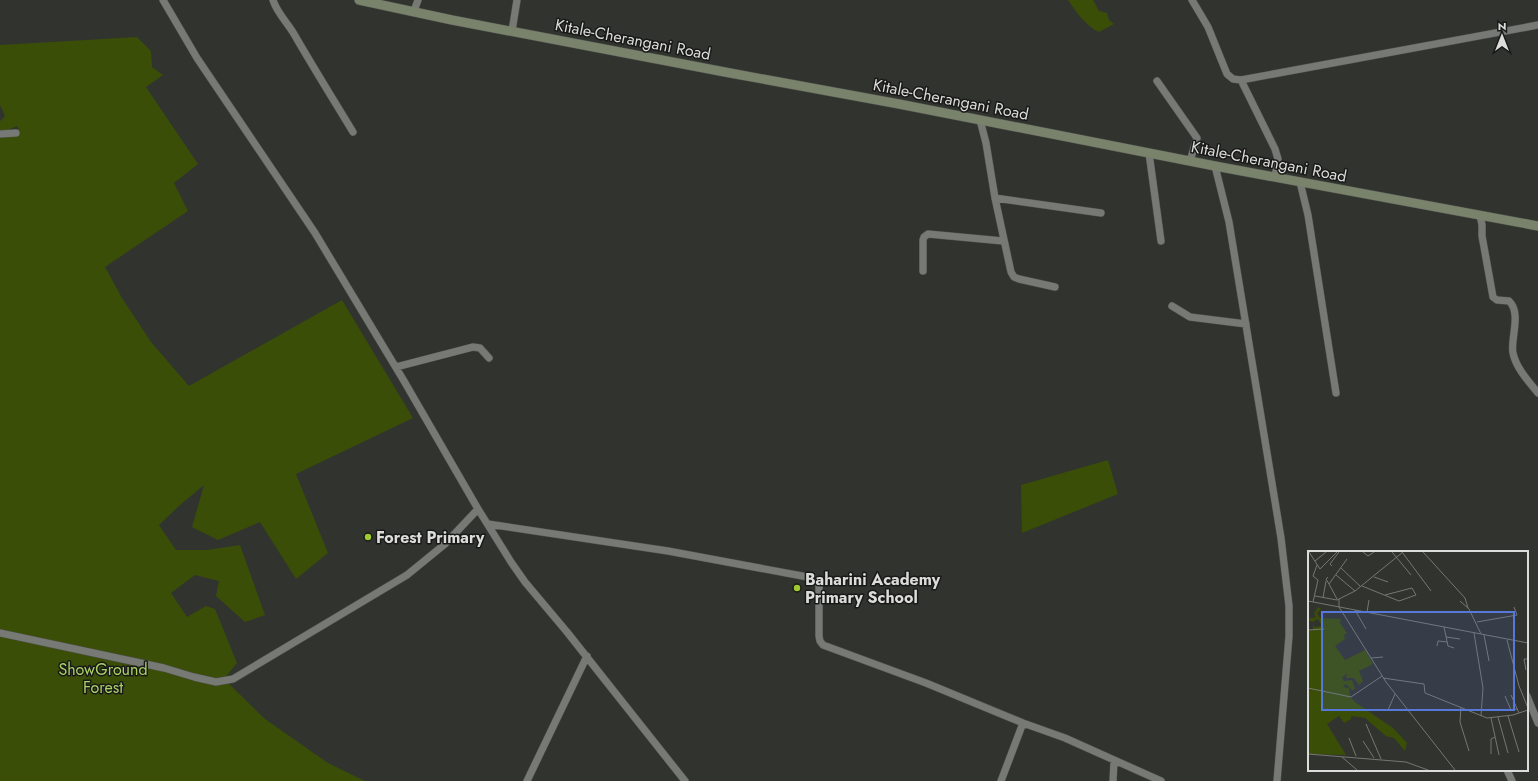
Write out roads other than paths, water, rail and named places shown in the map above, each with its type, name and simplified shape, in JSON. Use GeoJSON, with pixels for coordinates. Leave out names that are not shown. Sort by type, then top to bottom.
{"type":"FeatureCollection","features":[{"type":"Feature","properties":{"kind":"main road","name":"Kitale-Cherangani Road"},"geometry":{"type":"LineString","coordinates":[[359,0],[512,31],[1215,166],[1538,226]]}},
{"type":"Feature","properties":{"kind":"street"},"geometry":{"type":"LineString","coordinates":[[163,0],[197,58],[315,234],[396,367],[478,510],[525,582],[685,781]]}},
{"type":"Feature","properties":{"kind":"street"},"geometry":{"type":"LineString","coordinates":[[273,0],[275,8],[292,32],[353,132]]}},
{"type":"Feature","properties":{"kind":"street"},"geometry":{"type":"LineString","coordinates":[[414,11],[418,0]]}},
{"type":"Feature","properties":{"kind":"street"},"geometry":{"type":"LineString","coordinates":[[512,31],[517,0]]}},
{"type":"Feature","properties":{"kind":"street"},"geometry":{"type":"LineString","coordinates":[[1192,0],[1208,26],[1227,74],[1233,80],[1241,80],[1538,25]]}},
{"type":"Feature","properties":{"kind":"street"},"geometry":{"type":"LineString","coordinates":[[1241,80],[1275,149],[1278,159],[1275,177]]}},
{"type":"Feature","properties":{"kind":"street"},"geometry":{"type":"LineString","coordinates":[[1157,81],[1197,138],[1190,161]]}},
{"type":"Feature","properties":{"kind":"street"},"geometry":{"type":"LineString","coordinates":[[980,120],[986,143],[1003,241],[1012,275],[1020,279],[1054,287]]}},
{"type":"Feature","properties":{"kind":"street"},"geometry":{"type":"LineString","coordinates":[[0,134],[16,133]]}},
{"type":"Feature","properties":{"kind":"street"},"geometry":{"type":"LineString","coordinates":[[1149,153],[1161,241]]}},
{"type":"Feature","properties":{"kind":"street"},"geometry":{"type":"LineString","coordinates":[[1215,166],[1230,222],[1281,538],[1289,606],[1289,636],[1277,781]]}},
{"type":"Feature","properties":{"kind":"street"},"geometry":{"type":"LineString","coordinates":[[1300,182],[1308,215],[1336,394]]}},
{"type":"Feature","properties":{"kind":"street"},"geometry":{"type":"LineString","coordinates":[[995,198],[1101,213]]}},
{"type":"Feature","properties":{"kind":"street"},"geometry":{"type":"LineString","coordinates":[[1480,215],[1482,236],[1493,297],[1496,299],[1509,301],[1512,304],[1516,329],[1513,353],[1515,360],[1538,393]]}},
{"type":"Feature","properties":{"kind":"street"},"geometry":{"type":"LineString","coordinates":[[923,271],[923,240],[928,234],[1003,241]]}},
{"type":"Feature","properties":{"kind":"street"},"geometry":{"type":"LineString","coordinates":[[1172,306],[1190,317],[1246,324]]}},
{"type":"Feature","properties":{"kind":"street"},"geometry":{"type":"LineString","coordinates":[[396,367],[473,347],[480,348],[489,358]]}},
{"type":"Feature","properties":{"kind":"street"},"geometry":{"type":"LineString","coordinates":[[0,634],[164,668],[216,682],[234,679],[407,575],[445,544],[478,510]]}},
{"type":"Feature","properties":{"kind":"street"},"geometry":{"type":"LineString","coordinates":[[488,524],[668,551],[813,578],[819,583],[819,636],[820,641],[824,645],[926,683],[1023,723],[1065,738],[1161,781]]}},
{"type":"Feature","properties":{"kind":"street"},"geometry":{"type":"LineString","coordinates":[[528,781],[586,656]]}},
{"type":"Feature","properties":{"kind":"street"},"geometry":{"type":"LineString","coordinates":[[1528,698],[1538,723]]}},
{"type":"Feature","properties":{"kind":"street"},"geometry":{"type":"LineString","coordinates":[[1001,781],[1023,723]]}},
{"type":"Feature","properties":{"kind":"street"},"geometry":{"type":"LineString","coordinates":[[1113,781],[1114,761]]}},
{"type":"Feature","properties":{"kind":"street"},"geometry":{"type":"LineString","coordinates":[[1507,771],[1512,781]]}},
{"type":"Feature","properties":{"kind":"place","name":"Forest Primary"},"geometry":{"type":"Point","coordinates":[368,537]}},
{"type":"Feature","properties":{"kind":"place","name":"Baharini Academy Primary School"},"geometry":{"type":"Point","coordinates":[797,588]}},
{"type":"Feature","properties":{"kind":"park label","name":"ShowGround Forest"},"geometry":{"type":"Point","coordinates":[103,678]}}]}
